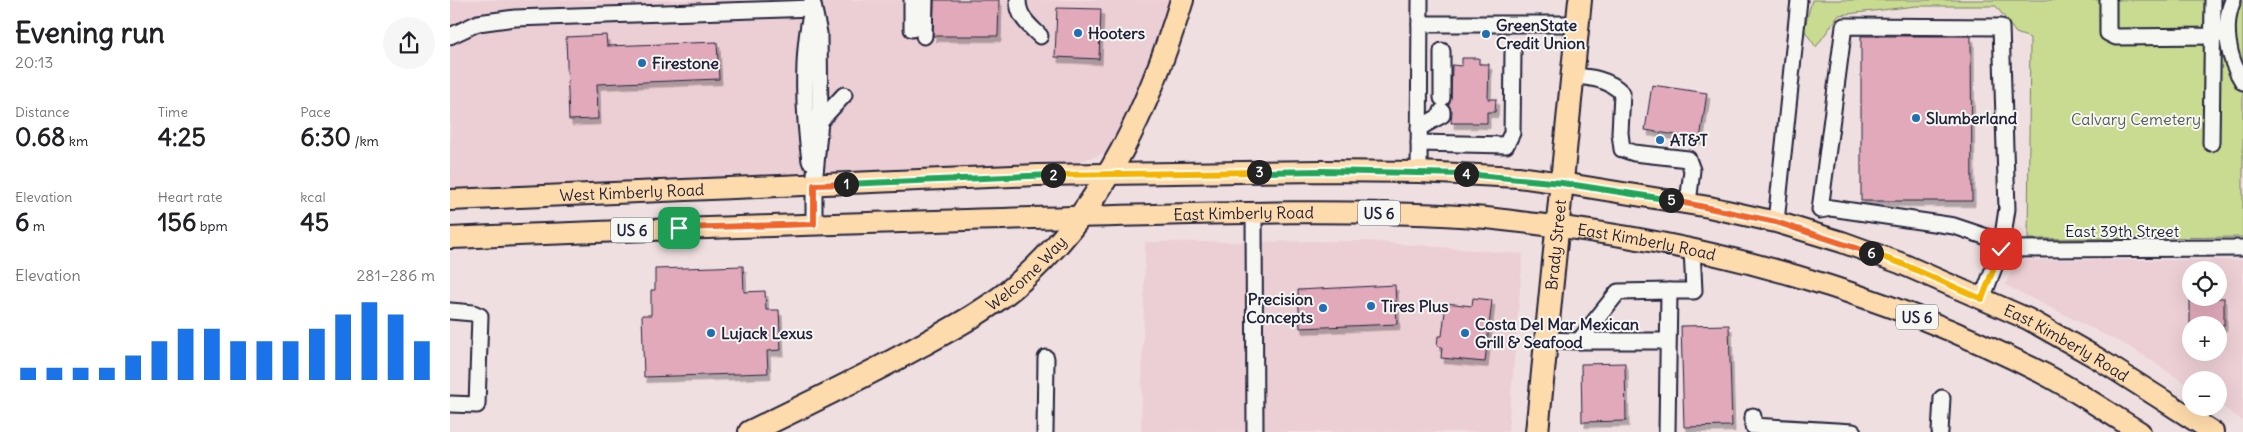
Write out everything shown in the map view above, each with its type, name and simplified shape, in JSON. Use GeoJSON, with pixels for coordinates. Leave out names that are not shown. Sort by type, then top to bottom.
{"type":"FeatureCollection","features":[{"type":"Feature","properties":{"kind":"highway","name":"Welcome Way"},"geometry":{"type":"LineString","coordinates":[[750,432],[874,372],[945,332],[993,303],[1029,274],[1092,203],[1125,147],[1153,83],[1182,0]]}},
{"type":"Feature","properties":{"kind":"highway","name":"Brady Street"},"geometry":{"type":"LineString","coordinates":[[1536,432],[1580,0]]}},
{"type":"Feature","properties":{"kind":"main road","name":"East Kimberly Road"},"geometry":{"type":"LineString","coordinates":[[814,185],[1037,175],[1322,171],[1419,172],[1500,176],[1562,183],[1688,203],[1776,222],[1842,242],[1900,263],[2028,319],[2097,358],[2214,432]]}},
{"type":"Feature","properties":{"kind":"main road","name":"West Kimberly Road"},"geometry":{"type":"LineString","coordinates":[[450,200],[814,185]]}},
{"type":"Feature","properties":{"kind":"main road","name":"East Kimberly Road"},"geometry":{"type":"LineString","coordinates":[[814,224],[1337,212],[1462,216],[1627,236],[1692,249],[1825,285],[1945,327],[2047,375],[2140,432]]}},
{"type":"Feature","properties":{"kind":"main road","name":"US 6"},"geometry":{"type":"LineString","coordinates":[[450,238],[814,224]]}},
{"type":"Feature","properties":{"kind":"street"},"geometry":{"type":"LineString","coordinates":[[903,0],[914,31]]}},
{"type":"Feature","properties":{"kind":"street"},"geometry":{"type":"LineString","coordinates":[[912,0],[914,31]]}},
{"type":"Feature","properties":{"kind":"street"},"geometry":{"type":"LineString","coordinates":[[914,31],[919,0]]}},
{"type":"Feature","properties":{"kind":"street"},"geometry":{"type":"LineString","coordinates":[[914,31],[925,0]]}},
{"type":"Feature","properties":{"kind":"street"},"geometry":{"type":"LineString","coordinates":[[1018,0],[1020,13],[1024,20],[1040,36]]}},
{"type":"Feature","properties":{"kind":"street"},"geometry":{"type":"LineString","coordinates":[[1419,172],[1420,0]]}},
{"type":"Feature","properties":{"kind":"street"},"geometry":{"type":"LineString","coordinates":[[1776,222],[1800,0]]}},
{"type":"Feature","properties":{"kind":"street"},"geometry":{"type":"LineString","coordinates":[[2108,0],[2108,32],[2116,37],[2220,34]]}},
{"type":"Feature","properties":{"kind":"street"},"geometry":{"type":"LineString","coordinates":[[2213,0],[2220,34],[2236,72],[2243,82]]}},
{"type":"Feature","properties":{"kind":"street"},"geometry":{"type":"LineString","coordinates":[[2211,144],[2220,34],[2234,0]]}},
{"type":"Feature","properties":{"kind":"street"},"geometry":{"type":"LineString","coordinates":[[450,36],[478,23],[515,18],[812,4]]}},
{"type":"Feature","properties":{"kind":"street"},"geometry":{"type":"LineString","coordinates":[[812,4],[819,34],[820,121],[814,185],[814,224]]}},
{"type":"Feature","properties":{"kind":"street"},"geometry":{"type":"LineString","coordinates":[[812,4],[806,34],[805,128],[814,185]]}},
{"type":"Feature","properties":{"kind":"street"},"geometry":{"type":"LineString","coordinates":[[1420,24],[1578,24]]}},
{"type":"Feature","properties":{"kind":"street","name":"East 39th Street"},"geometry":{"type":"LineString","coordinates":[[2002,246],[2007,209],[2002,28],[1844,26],[1820,210],[1831,208],[1945,224],[2002,246],[2243,248]]}},
{"type":"Feature","properties":{"kind":"street"},"geometry":{"type":"LineString","coordinates":[[1419,128],[1442,115],[1442,51]]}},
{"type":"Feature","properties":{"kind":"street"},"geometry":{"type":"LineString","coordinates":[[1419,143],[1506,145],[1512,133],[1513,52]]}},
{"type":"Feature","properties":{"kind":"street"},"geometry":{"type":"LineString","coordinates":[[1572,76],[1593,77],[1616,86],[1622,93],[1620,133],[1622,148],[1634,153],[1688,159],[1692,170],[1688,203]]}},
{"type":"Feature","properties":{"kind":"street"},"geometry":{"type":"LineString","coordinates":[[820,121],[844,95]]}},
{"type":"Feature","properties":{"kind":"street"},"geometry":{"type":"LineString","coordinates":[[1254,214],[1254,432]]}},
{"type":"Feature","properties":{"kind":"street"},"geometry":{"type":"LineString","coordinates":[[1982,299],[2002,246]]}},
{"type":"Feature","properties":{"kind":"street"},"geometry":{"type":"LineString","coordinates":[[1579,340],[1618,292],[1694,291],[1692,249]]}},
{"type":"Feature","properties":{"kind":"street"},"geometry":{"type":"LineString","coordinates":[[1667,432],[1669,291]]}},
{"type":"Feature","properties":{"kind":"street"},"geometry":{"type":"LineString","coordinates":[[450,311],[473,313],[480,316],[477,405],[450,404]]}},
{"type":"Feature","properties":{"kind":"street"},"geometry":{"type":"LineString","coordinates":[[1545,340],[1667,341]]}},
{"type":"Feature","properties":{"kind":"street"},"geometry":{"type":"LineString","coordinates":[[1045,432],[1046,358]]}},
{"type":"Feature","properties":{"kind":"street"},"geometry":{"type":"LineString","coordinates":[[1940,432],[1942,398]]}},
{"type":"Feature","properties":{"kind":"street"},"geometry":{"type":"LineString","coordinates":[[1753,416],[1752,426],[1853,432]]}},
{"type":"Feature","properties":{"kind":"shaded area"},"geometry":{"type":"Polygon","coordinates":[[[450,0],[1182,0],[1125,147],[1037,175],[450,200],[450,0]]]}},
{"type":"Feature","properties":{"kind":"shaded area"},"geometry":{"type":"Polygon","coordinates":[[[1367,241],[1523,254],[1508,432],[1141,432],[1145,242],[1367,241]]]}},
{"type":"Feature","properties":{"kind":"shaded area"},"geometry":{"type":"Polygon","coordinates":[[[2018,260],[2243,260],[2243,421],[2227,410],[2227,371],[2182,371],[2182,381],[2135,350],[2005,285],[2018,260]]]}},
{"type":"Feature","properties":{"kind":"green space","name":"Calvary Cemetery"},"geometry":{"type":"Polygon","coordinates":[[[1812,0],[2243,0],[2243,237],[2028,239],[2030,38],[2016,33],[1996,6],[1916,6],[1839,15],[1816,47],[1804,30],[1812,0]]]}},
{"type":"Feature","properties":{"kind":"building"},"geometry":{"type":"Polygon","coordinates":[[[934,0],[999,0],[998,36],[933,36],[934,0]]]}},
{"type":"Feature","properties":{"kind":"building","name":"Hooters"},"geometry":{"type":"Polygon","coordinates":[[[1057,8],[1101,9],[1099,59],[1055,57],[1057,8]]]}},
{"type":"Feature","properties":{"kind":"building","name":"Firestone"},"geometry":{"type":"Polygon","coordinates":[[[606,35],[607,46],[717,42],[719,79],[597,84],[598,119],[569,120],[566,37],[606,35]]]}},
{"type":"Feature","properties":{"kind":"building","name":"Slumberland"},"geometry":{"type":"Polygon","coordinates":[[[1861,36],[1971,36],[1972,201],[1861,201],[1861,36]]]}},
{"type":"Feature","properties":{"kind":"building"},"geometry":{"type":"Polygon","coordinates":[[[1462,58],[1479,58],[1479,64],[1489,64],[1488,99],[1496,99],[1495,112],[1487,112],[1487,123],[1451,123],[1452,111],[1448,104],[1451,98],[1452,65],[1462,66],[1462,58]]]}},
{"type":"Feature","properties":{"kind":"building"},"geometry":{"type":"Polygon","coordinates":[[[1652,85],[1707,93],[1700,139],[1645,130],[1652,85]]]}},
{"type":"Feature","properties":{"kind":"building","name":"Lujack Lexus"},"geometry":{"type":"Polygon","coordinates":[[[743,266],[744,292],[765,291],[766,310],[779,310],[781,350],[767,351],[768,373],[644,377],[642,315],[651,315],[651,290],[655,290],[655,269],[743,266]]]}},
{"type":"Feature","properties":{"kind":"building"},"geometry":{"type":"Polygon","coordinates":[[[1395,285],[1397,324],[1300,328],[1298,290],[1395,285]]]}},
{"type":"Feature","properties":{"kind":"building","name":"Costa Del Mar Mexican Grill & Seafood"},"geometry":{"type":"Polygon","coordinates":[[[1473,298],[1492,300],[1485,362],[1441,358],[1442,347],[1437,346],[1438,336],[1442,336],[1446,303],[1472,306],[1473,298]]]}},
{"type":"Feature","properties":{"kind":"building"},"geometry":{"type":"Polygon","coordinates":[[[2190,306],[2224,306],[2224,316],[2190,316],[2190,306]]]}},
{"type":"Feature","properties":{"kind":"building"},"geometry":{"type":"Polygon","coordinates":[[[1729,325],[1732,426],[1684,427],[1681,326],[1729,325]]]}},
{"type":"Feature","properties":{"kind":"building"},"geometry":{"type":"Polygon","coordinates":[[[1625,363],[1626,421],[1582,422],[1581,364],[1625,363]]]}},
{"type":"Feature","properties":{"kind":"place","name":"Hooters"},"geometry":{"type":"Point","coordinates":[1078,33]}},
{"type":"Feature","properties":{"kind":"place","name":"GreenState Credit Union"},"geometry":{"type":"Point","coordinates":[1486,34]}},
{"type":"Feature","properties":{"kind":"place","name":"Firestone"},"geometry":{"type":"Point","coordinates":[642,63]}},
{"type":"Feature","properties":{"kind":"place","name":"Slumberland"},"geometry":{"type":"Point","coordinates":[1916,118]}},
{"type":"Feature","properties":{"kind":"place","name":"AT&T"},"geometry":{"type":"Point","coordinates":[1660,140]}},
{"type":"Feature","properties":{"kind":"place","name":"Tires Plus"},"geometry":{"type":"Point","coordinates":[1371,306]}},
{"type":"Feature","properties":{"kind":"place","name":"Precision Concepts"},"geometry":{"type":"Point","coordinates":[1323,308]}},
{"type":"Feature","properties":{"kind":"place","name":"Lujack Lexus"},"geometry":{"type":"Point","coordinates":[711,333]}},
{"type":"Feature","properties":{"kind":"place","name":"Costa Del Mar Mexican Grill & Seafood"},"geometry":{"type":"Point","coordinates":[1465,333]}},
{"type":"Feature","properties":{"kind":"route"},"geometry":{"type":"LineString","coordinates":[[679,228],[814,224],[814,185],[1037,175],[1322,171],[1419,172],[1518,178],[1596,188],[1709,207],[1776,222],[1842,242],[1900,263],[1982,299],[2001,249]]}}]}
